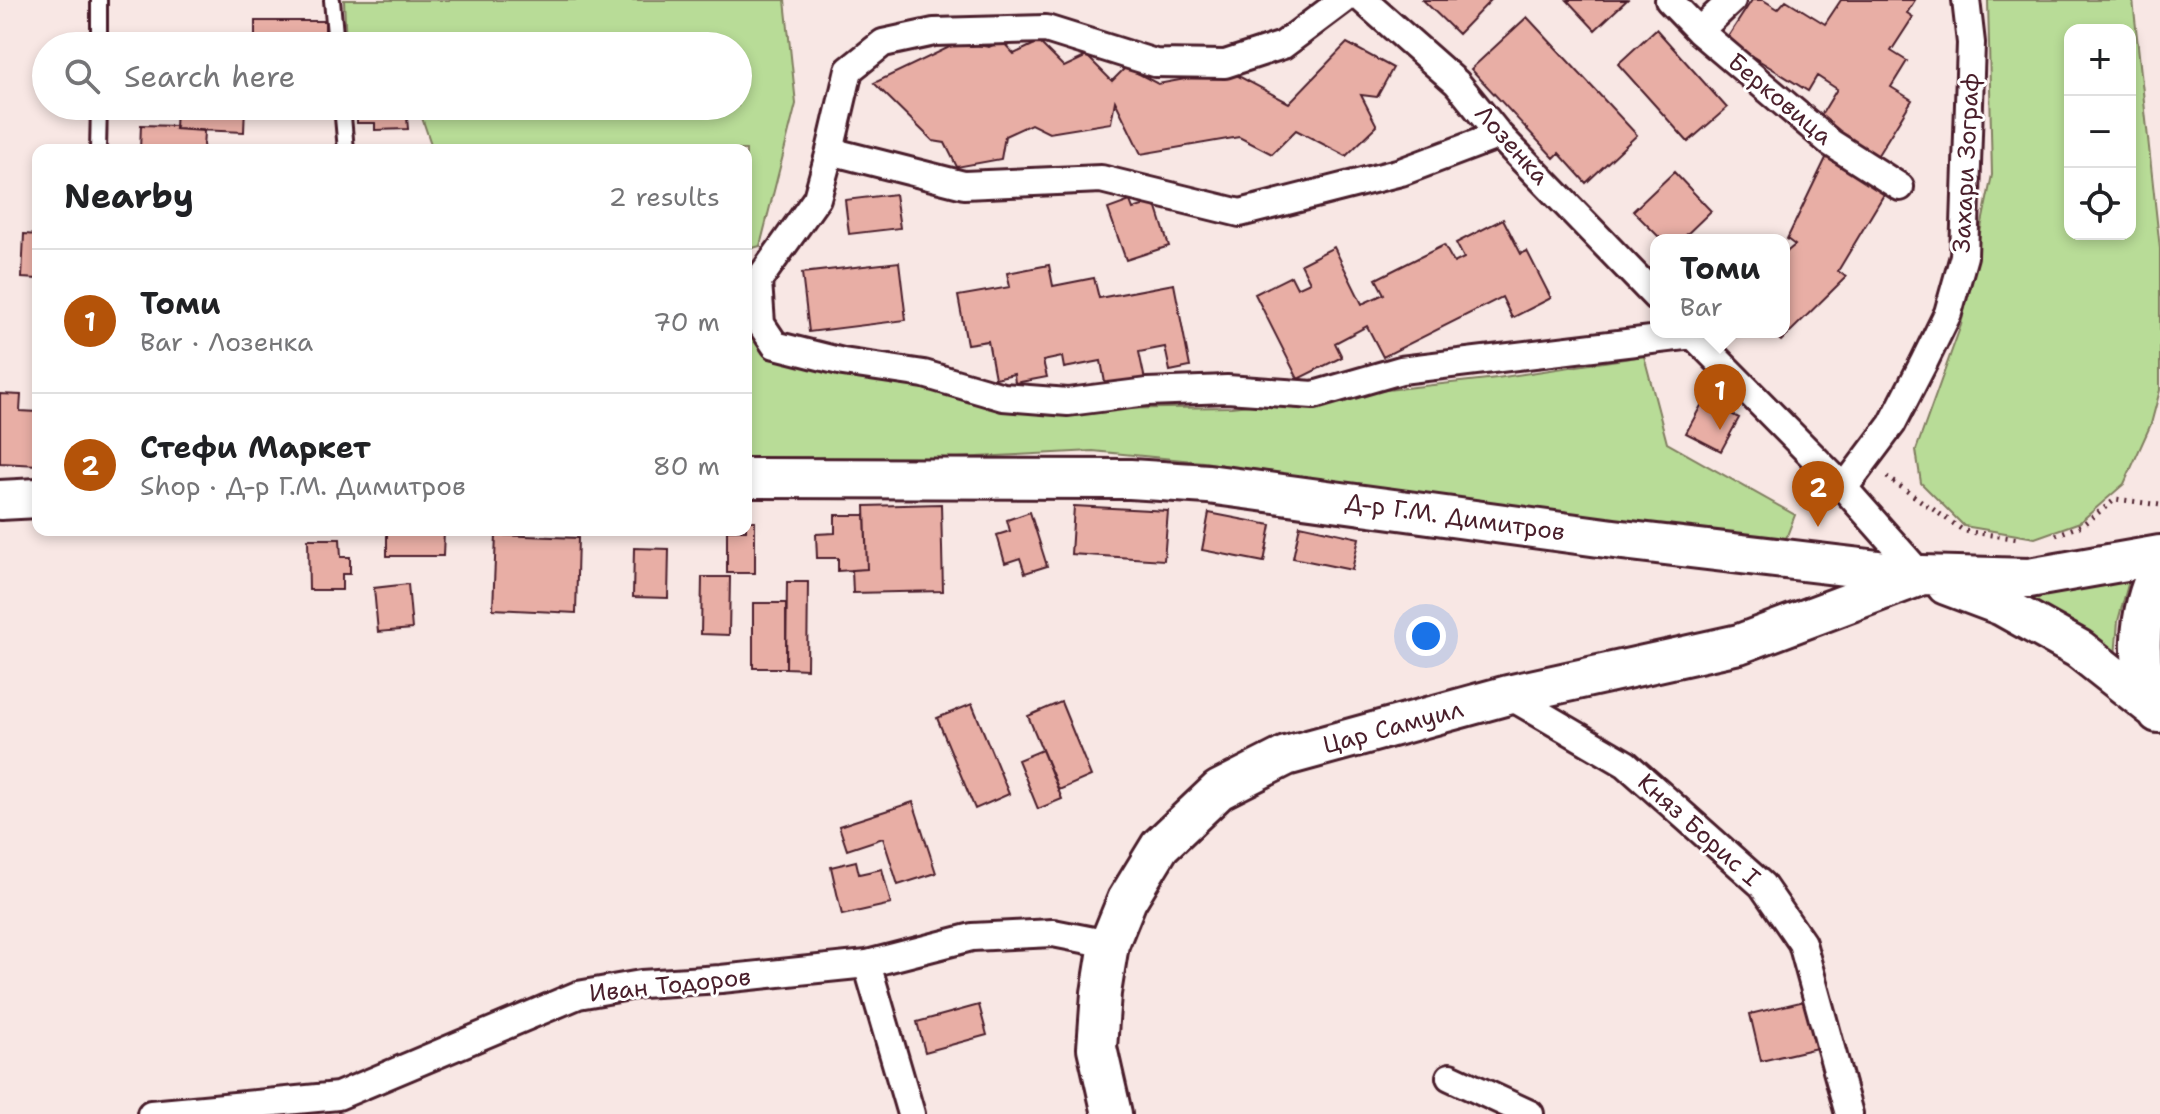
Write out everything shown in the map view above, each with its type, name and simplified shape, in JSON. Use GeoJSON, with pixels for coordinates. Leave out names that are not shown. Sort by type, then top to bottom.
{"type":"FeatureCollection","features":[{"type":"Feature","properties":{"kind":"street"},"geometry":{"type":"LineString","coordinates":[[1343,0],[1283,45],[1225,64],[1155,63],[1046,29],[934,32],[883,43],[849,70],[817,198],[758,281],[761,324],[775,345],[843,362],[924,374],[1003,397],[1068,402],[1147,392],[1227,389],[1314,395],[1401,370],[1660,338]]}},
{"type":"Feature","properties":{"kind":"street","name":"Лозенка"},"geometry":{"type":"LineString","coordinates":[[1363,0],[1457,83],[1499,135],[1650,291]]}},
{"type":"Feature","properties":{"kind":"street","name":"Берковица"},"geometry":{"type":"LineString","coordinates":[[1669,0],[1699,31],[1831,143],[1900,187]]}},
{"type":"Feature","properties":{"kind":"street"},"geometry":{"type":"LineString","coordinates":[[1699,31],[1732,0]]}},
{"type":"Feature","properties":{"kind":"street","name":"Захари Зограф"},"geometry":{"type":"LineString","coordinates":[[1844,488],[1892,424],[1948,313],[1964,256],[1971,43],[1966,0]]}},
{"type":"Feature","properties":{"kind":"street"},"geometry":{"type":"LineString","coordinates":[[830,151],[964,185],[1101,179],[1240,213],[1401,172],[1499,135]]}},
{"type":"Feature","properties":{"kind":"street"},"geometry":{"type":"LineString","coordinates":[[1696,338],[1844,488],[1921,575],[2002,606],[2079,649],[2158,712]]}},
{"type":"Feature","properties":{"kind":"street","name":"Д-р Г.М. Димитров"},"geometry":{"type":"LineString","coordinates":[[752,478],[1130,479],[1208,484],[1614,539],[1921,575],[2029,578],[2160,555]]}},
{"type":"Feature","properties":{"kind":"street"},"geometry":{"type":"LineString","coordinates":[[0,500],[32,498]]}},
{"type":"Feature","properties":{"kind":"street"},"geometry":{"type":"LineString","coordinates":[[2158,712],[2143,670],[2141,630],[2148,590],[2160,566]]}},
{"type":"Feature","properties":{"kind":"street","name":"Цар Самуил"},"geometry":{"type":"LineString","coordinates":[[1112,1114],[1097,1048],[1109,944],[1127,900],[1160,846],[1219,790],[1286,756],[1508,695],[1739,644],[1921,575]]}},
{"type":"Feature","properties":{"kind":"street","name":"Княз Борис I"},"geometry":{"type":"LineString","coordinates":[[1508,695],[1626,764],[1762,885],[1802,943],[1849,1114]]}},
{"type":"Feature","properties":{"kind":"street","name":"Иван Тодоров"},"geometry":{"type":"LineString","coordinates":[[151,1114],[338,1096],[578,995],[641,984],[867,964],[972,937],[1053,933],[1109,944]]}},
{"type":"Feature","properties":{"kind":"street"},"geometry":{"type":"LineString","coordinates":[[867,964],[911,1114]]}},
{"type":"Feature","properties":{"kind":"street"},"geometry":{"type":"LineString","coordinates":[[1450,1077],[1530,1114]]}},
{"type":"Feature","properties":{"kind":"lane"},"geometry":{"type":"LineString","coordinates":[[99,0],[99,32]]}},
{"type":"Feature","properties":{"kind":"lane"},"geometry":{"type":"LineString","coordinates":[[332,0],[335,32]]}},
{"type":"Feature","properties":{"kind":"lane"},"geometry":{"type":"LineString","coordinates":[[98,144],[99,120]]}},
{"type":"Feature","properties":{"kind":"lane"},"geometry":{"type":"LineString","coordinates":[[343,120],[345,144]]}},
{"type":"Feature","properties":{"kind":"path"},"geometry":{"type":"LineString","coordinates":[[1865,459],[1910,495],[1964,531],[2022,540]]}},
{"type":"Feature","properties":{"kind":"path"},"geometry":{"type":"LineString","coordinates":[[2048,538],[2082,525],[2116,499],[2160,505]]}},
{"type":"Feature","properties":{"kind":"green space"},"geometry":{"type":"Polygon","coordinates":[[[344,0],[785,0],[796,104],[760,246],[752,248],[752,144],[431,144],[423,120],[752,120],[752,32],[345,32],[344,0]]]}},
{"type":"Feature","properties":{"kind":"green space"},"geometry":{"type":"Polygon","coordinates":[[[1988,0],[2133,0],[2136,24],[2064,24],[2064,240],[2136,240],[2136,28],[2160,249],[2160,390],[2151,424],[2124,484],[2080,522],[2035,538],[1964,526],[1921,483],[1916,450],[1961,325],[1992,175],[1988,0]]]}},
{"type":"Feature","properties":{"kind":"green space"},"geometry":{"type":"Polygon","coordinates":[[[752,332],[955,393],[1036,410],[1231,407],[1497,378],[1644,356],[1667,443],[1795,515],[1783,546],[1203,462],[1093,451],[938,459],[752,462],[752,332]]]}},
{"type":"Feature","properties":{"kind":"green space"},"geometry":{"type":"Polygon","coordinates":[[[2129,569],[2130,577],[2118,621],[2114,669],[2013,592],[2070,591],[2129,569]]]}},
{"type":"Feature","properties":{"kind":"building"},"geometry":{"type":"Polygon","coordinates":[[[1423,0],[1491,0],[1458,34],[1423,0]]]}},
{"type":"Feature","properties":{"kind":"building"},"geometry":{"type":"Polygon","coordinates":[[[1567,0],[1627,0],[1595,30],[1567,0]]]}},
{"type":"Feature","properties":{"kind":"building"},"geometry":{"type":"Polygon","coordinates":[[[1752,0],[1763,0],[1778,9],[1786,0],[1825,24],[1841,0],[1915,0],[1907,13],[1913,17],[1891,51],[1907,61],[1891,87],[1912,100],[1876,158],[1817,122],[1837,89],[1817,76],[1808,91],[1726,40],[1752,0]]]}},
{"type":"Feature","properties":{"kind":"building"},"geometry":{"type":"Polygon","coordinates":[[[1527,17],[1637,135],[1586,183],[1559,153],[1554,158],[1471,69],[1527,17]]]}},
{"type":"Feature","properties":{"kind":"building"},"geometry":{"type":"Polygon","coordinates":[[[255,21],[325,21],[325,32],[255,32],[255,21]]]}},
{"type":"Feature","properties":{"kind":"building"},"geometry":{"type":"Polygon","coordinates":[[[1656,29],[1727,108],[1688,142],[1618,64],[1656,29]]]}},
{"type":"Feature","properties":{"kind":"building"},"geometry":{"type":"Polygon","coordinates":[[[1002,41],[1014,54],[1039,42],[1064,67],[1087,56],[1112,81],[1126,67],[1158,84],[1229,71],[1289,103],[1347,43],[1393,68],[1377,97],[1361,95],[1377,126],[1346,156],[1296,130],[1272,154],[1239,137],[1141,154],[1115,101],[1111,123],[1049,133],[1031,124],[1005,136],[1001,159],[957,167],[945,143],[933,141],[874,83],[960,42],[989,47],[1002,41]]]}},
{"type":"Feature","properties":{"kind":"building"},"geometry":{"type":"Polygon","coordinates":[[[175,120],[244,120],[244,132],[175,129],[175,120]]]}},
{"type":"Feature","properties":{"kind":"building"},"geometry":{"type":"Polygon","coordinates":[[[357,120],[407,120],[408,129],[375,130],[375,123],[357,123],[357,120]]]}},
{"type":"Feature","properties":{"kind":"building"},"geometry":{"type":"Polygon","coordinates":[[[141,125],[204,131],[203,144],[140,144],[141,125]]]}},
{"type":"Feature","properties":{"kind":"building"},"geometry":{"type":"Polygon","coordinates":[[[1827,156],[1886,191],[1838,271],[1846,277],[1790,332],[1790,249],[1795,245],[1790,241],[1789,234],[1827,156]]]}},
{"type":"Feature","properties":{"kind":"building"},"geometry":{"type":"Polygon","coordinates":[[[1674,172],[1711,211],[1687,234],[1656,234],[1633,211],[1674,172]]]}},
{"type":"Feature","properties":{"kind":"building"},"geometry":{"type":"Polygon","coordinates":[[[895,194],[900,228],[849,234],[845,200],[895,194]]]}},
{"type":"Feature","properties":{"kind":"building"},"geometry":{"type":"Polygon","coordinates":[[[1130,201],[1133,209],[1155,202],[1169,246],[1126,260],[1108,209],[1130,201]]]}},
{"type":"Feature","properties":{"kind":"building"},"geometry":{"type":"Polygon","coordinates":[[[1503,219],[1521,254],[1527,251],[1551,298],[1512,318],[1502,297],[1383,357],[1367,326],[1335,343],[1342,357],[1298,379],[1255,294],[1291,276],[1297,288],[1310,282],[1301,264],[1334,247],[1362,304],[1384,294],[1376,279],[1444,245],[1454,263],[1464,258],[1456,243],[1503,219]]]}},
{"type":"Feature","properties":{"kind":"building"},"geometry":{"type":"Polygon","coordinates":[[[24,234],[32,235],[32,279],[22,278],[24,234]]]}},
{"type":"Feature","properties":{"kind":"building"},"geometry":{"type":"Polygon","coordinates":[[[899,262],[906,320],[809,332],[802,273],[899,262]]]}},
{"type":"Feature","properties":{"kind":"building"},"geometry":{"type":"Polygon","coordinates":[[[1049,265],[1053,286],[1094,278],[1099,298],[1174,284],[1190,367],[1170,371],[1165,347],[1139,352],[1145,380],[1106,388],[1101,361],[1064,368],[1062,357],[1043,361],[1047,377],[1015,383],[1014,374],[995,378],[988,341],[967,344],[958,296],[1010,287],[1007,273],[1049,265]]]}},
{"type":"Feature","properties":{"kind":"building"},"geometry":{"type":"Polygon","coordinates":[[[0,394],[21,395],[20,411],[32,412],[32,465],[0,463],[0,394]]]}},
{"type":"Feature","properties":{"kind":"building"},"geometry":{"type":"Polygon","coordinates":[[[1704,400],[1739,418],[1721,451],[1686,433],[1704,400]]]}},
{"type":"Feature","properties":{"kind":"building"},"geometry":{"type":"Polygon","coordinates":[[[941,504],[943,591],[853,593],[852,570],[867,569],[865,506],[941,504]]]}},
{"type":"Feature","properties":{"kind":"building"},"geometry":{"type":"Polygon","coordinates":[[[1074,506],[1168,511],[1164,560],[1071,554],[1074,506]]]}},
{"type":"Feature","properties":{"kind":"building"},"geometry":{"type":"Polygon","coordinates":[[[1030,512],[1047,566],[1025,573],[1020,558],[1005,563],[997,535],[1010,531],[1007,520],[1030,512]]]}},
{"type":"Feature","properties":{"kind":"building"},"geometry":{"type":"Polygon","coordinates":[[[1209,513],[1271,525],[1264,562],[1202,550],[1209,513]]]}},
{"type":"Feature","properties":{"kind":"building"},"geometry":{"type":"Polygon","coordinates":[[[835,515],[865,515],[867,569],[838,571],[838,558],[817,558],[816,534],[835,533],[835,515]]]}},
{"type":"Feature","properties":{"kind":"building"},"geometry":{"type":"Polygon","coordinates":[[[752,521],[755,521],[755,573],[727,573],[727,536],[752,536],[752,521]]]}},
{"type":"Feature","properties":{"kind":"building"},"geometry":{"type":"Polygon","coordinates":[[[1300,525],[1359,538],[1352,570],[1293,558],[1300,525]]]}},
{"type":"Feature","properties":{"kind":"building"},"geometry":{"type":"Polygon","coordinates":[[[387,536],[444,536],[443,556],[387,556],[387,536]]]}},
{"type":"Feature","properties":{"kind":"building"},"geometry":{"type":"Polygon","coordinates":[[[496,536],[578,538],[576,613],[493,609],[496,536]]]}},
{"type":"Feature","properties":{"kind":"building"},"geometry":{"type":"Polygon","coordinates":[[[308,539],[340,539],[341,557],[350,557],[350,574],[342,574],[342,590],[309,590],[308,539]]]}},
{"type":"Feature","properties":{"kind":"building"},"geometry":{"type":"Polygon","coordinates":[[[634,548],[669,549],[668,598],[633,597],[634,548]]]}},
{"type":"Feature","properties":{"kind":"building"},"geometry":{"type":"Polygon","coordinates":[[[702,577],[730,577],[729,635],[701,634],[702,577]]]}},
{"type":"Feature","properties":{"kind":"building"},"geometry":{"type":"Polygon","coordinates":[[[787,582],[808,582],[807,669],[786,668],[787,582]]]}},
{"type":"Feature","properties":{"kind":"building"},"geometry":{"type":"Polygon","coordinates":[[[408,584],[412,629],[378,632],[374,588],[408,584]]]}},
{"type":"Feature","properties":{"kind":"building"},"geometry":{"type":"Polygon","coordinates":[[[753,603],[786,603],[786,668],[753,668],[753,603]]]}},
{"type":"Feature","properties":{"kind":"building"},"geometry":{"type":"Polygon","coordinates":[[[1061,702],[1091,776],[1059,790],[1028,716],[1061,702]]]}},
{"type":"Feature","properties":{"kind":"building"},"geometry":{"type":"Polygon","coordinates":[[[972,704],[1009,794],[975,809],[937,718],[972,704]]]}},
{"type":"Feature","properties":{"kind":"building"},"geometry":{"type":"Polygon","coordinates":[[[1042,750],[1062,799],[1038,809],[1018,760],[1042,750]]]}},
{"type":"Feature","properties":{"kind":"building"},"geometry":{"type":"Polygon","coordinates":[[[913,802],[936,873],[898,885],[883,838],[847,850],[839,826],[913,802]]]}},
{"type":"Feature","properties":{"kind":"building"},"geometry":{"type":"Polygon","coordinates":[[[856,861],[859,874],[882,869],[891,904],[842,915],[831,867],[856,861]]]}},
{"type":"Feature","properties":{"kind":"building"},"geometry":{"type":"Polygon","coordinates":[[[1809,1000],[1821,1047],[1761,1061],[1750,1014],[1809,1000]]]}},
{"type":"Feature","properties":{"kind":"building"},"geometry":{"type":"Polygon","coordinates":[[[979,1005],[987,1035],[925,1052],[917,1022],[979,1005]]]}},
{"type":"Feature","properties":{"kind":"place","name":"Томи"},"geometry":{"type":"Point","coordinates":[1720,430]}},
{"type":"Feature","properties":{"kind":"place","name":"Стефи Маркет"},"geometry":{"type":"Point","coordinates":[1818,527]}}]}
